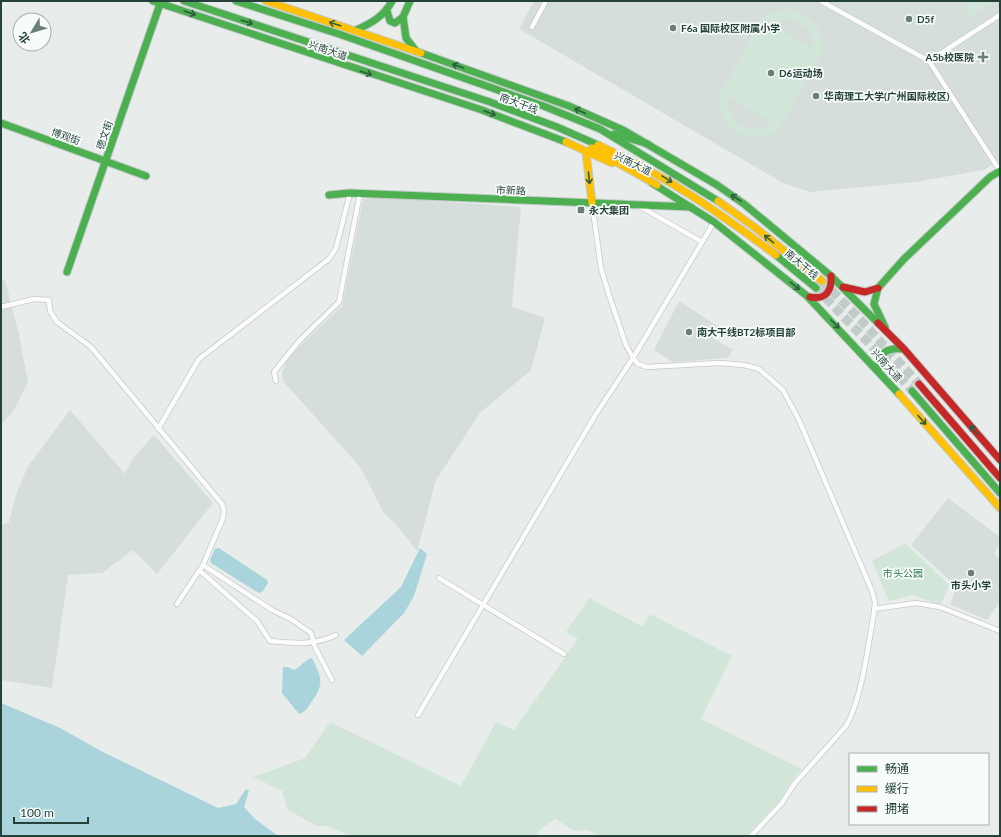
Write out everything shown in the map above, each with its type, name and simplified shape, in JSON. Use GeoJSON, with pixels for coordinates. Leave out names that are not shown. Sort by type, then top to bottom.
{"type":"FeatureCollection","features":[{"type":"Feature","properties":{"kind":"main road","name":"兴南大道"},"geometry":{"type":"LineString","coordinates":[[153,1],[482,110],[546,134],[657,186],[714,222],[807,296],[878,370],[1000,508]]}},
{"type":"Feature","properties":{"kind":"main road","name":"南大干线"},"geometry":{"type":"LineString","coordinates":[[184,1],[490,102],[557,127],[658,174],[723,215],[790,266],[816,288]]}},
{"type":"Feature","properties":{"kind":"main road","name":"南大干线"},"geometry":{"type":"LineString","coordinates":[[236,1],[339,34],[546,106],[600,129],[724,205],[758,229],[822,281]]}},
{"type":"Feature","properties":{"kind":"main road"},"geometry":{"type":"LineString","coordinates":[[266,1],[356,30],[569,106],[623,130],[744,204],[831,276],[904,349],[1000,460]]}},
{"type":"Feature","properties":{"kind":"main road"},"geometry":{"type":"LineString","coordinates":[[356,30],[381,19],[387,12],[392,1]]}},
{"type":"Feature","properties":{"kind":"main road"},"geometry":{"type":"LineString","coordinates":[[387,12],[390,21],[395,23],[403,17],[410,1]]}},
{"type":"Feature","properties":{"kind":"main road","name":"德文街"},"geometry":{"type":"LineString","coordinates":[[67,272],[160,4]]}},
{"type":"Feature","properties":{"kind":"main road"},"geometry":{"type":"LineString","coordinates":[[403,17],[406,38],[416,51]]}},
{"type":"Feature","properties":{"kind":"main road","name":"博观街"},"geometry":{"type":"LineString","coordinates":[[1,123],[146,176]]}},
{"type":"Feature","properties":{"kind":"main road"},"geometry":{"type":"LineString","coordinates":[[557,127],[657,186]]}},
{"type":"Feature","properties":{"kind":"main road"},"geometry":{"type":"LineString","coordinates":[[600,129],[648,144]]}},
{"type":"Feature","properties":{"kind":"main road"},"geometry":{"type":"LineString","coordinates":[[586,152],[592,203]]}},
{"type":"Feature","properties":{"kind":"main road"},"geometry":{"type":"LineString","coordinates":[[889,334],[874,304],[878,288],[904,258],[990,177],[1000,171]]}},
{"type":"Feature","properties":{"kind":"main road","name":"市新路"},"geometry":{"type":"LineString","coordinates":[[330,195],[350,193],[691,207]]}},
{"type":"Feature","properties":{"kind":"main road"},"geometry":{"type":"LineString","coordinates":[[807,296],[817,299],[824,298],[830,293],[832,285],[831,276]]}},
{"type":"Feature","properties":{"kind":"main road"},"geometry":{"type":"LineString","coordinates":[[842,287],[865,292],[878,288]]}},
{"type":"Feature","properties":{"kind":"main road"},"geometry":{"type":"LineString","coordinates":[[878,370],[878,359],[885,350],[892,347],[904,349]]}},
{"type":"Feature","properties":{"kind":"main road"},"geometry":{"type":"LineString","coordinates":[[919,384],[1000,478]]}},
{"type":"Feature","properties":{"kind":"main road"},"geometry":{"type":"LineString","coordinates":[[912,391],[1000,493]]}},
{"type":"Feature","properties":{"kind":"street"},"geometry":{"type":"LineString","coordinates":[[532,27],[546,1]]}},
{"type":"Feature","properties":{"kind":"street"},"geometry":{"type":"LineString","coordinates":[[823,2],[930,61],[1000,171]]}},
{"type":"Feature","properties":{"kind":"street"},"geometry":{"type":"LineString","coordinates":[[930,61],[1000,15]]}},
{"type":"Feature","properties":{"kind":"street"},"geometry":{"type":"LineString","coordinates":[[158,428],[199,359],[329,259],[336,248],[350,193]]}},
{"type":"Feature","properties":{"kind":"street"},"geometry":{"type":"LineString","coordinates":[[276,381],[274,372],[300,340],[339,302],[360,194]]}},
{"type":"Feature","properties":{"kind":"street"},"geometry":{"type":"LineString","coordinates":[[592,203],[601,268],[624,338],[633,358],[638,364],[647,366],[719,363],[744,365],[759,369],[783,390],[799,420],[872,591],[874,609],[858,696],[852,717],[846,726],[795,783],[782,803],[751,836]]}},
{"type":"Feature","properties":{"kind":"street"},"geometry":{"type":"LineString","coordinates":[[637,205],[702,242]]}},
{"type":"Feature","properties":{"kind":"street"},"geometry":{"type":"LineString","coordinates":[[418,715],[596,414],[633,358],[714,222]]}},
{"type":"Feature","properties":{"kind":"street"},"geometry":{"type":"LineString","coordinates":[[1,307],[34,299],[49,300],[50,311],[57,322],[91,347],[222,504],[224,510],[223,518],[203,565],[177,604]]}},
{"type":"Feature","properties":{"kind":"street"},"geometry":{"type":"LineString","coordinates":[[203,565],[272,610],[303,626],[311,633],[332,680]]}},
{"type":"Feature","properties":{"kind":"street"},"geometry":{"type":"LineString","coordinates":[[200,571],[257,622],[270,641],[302,644],[336,635]]}},
{"type":"Feature","properties":{"kind":"street"},"geometry":{"type":"LineString","coordinates":[[439,578],[564,654]]}},
{"type":"Feature","properties":{"kind":"street"},"geometry":{"type":"LineString","coordinates":[[874,609],[916,602],[940,606],[1000,631]]}},
{"type":"Feature","properties":{"kind":"shaded area","name":"华南理工大学(广州国际校区)"},"geometry":{"type":"Polygon","coordinates":[[[534,1],[1000,1],[1000,160],[984,170],[915,182],[810,192],[783,183],[519,29],[534,1]]]}},
{"type":"Feature","properties":{"kind":"shaded area"},"geometry":{"type":"Polygon","coordinates":[[[380,197],[521,207],[512,307],[545,318],[531,370],[480,413],[436,480],[417,551],[395,523],[384,513],[360,467],[283,381],[282,372],[289,356],[342,306],[363,199],[380,197]]]}},
{"type":"Feature","properties":{"kind":"shaded area"},"geometry":{"type":"Polygon","coordinates":[[[1,278],[5,280],[19,335],[28,382],[14,410],[1,425],[1,278]]]}},
{"type":"Feature","properties":{"kind":"shaded area","name":"南大干线BT2标项目部"},"geometry":{"type":"Polygon","coordinates":[[[679,301],[719,327],[713,338],[733,350],[727,358],[673,362],[654,350],[679,301]]]}},
{"type":"Feature","properties":{"kind":"shaded area"},"geometry":{"type":"Polygon","coordinates":[[[70,410],[125,474],[134,457],[154,435],[213,503],[157,574],[133,550],[102,573],[68,575],[52,688],[1,680],[1,525],[9,522],[16,495],[27,468],[70,410]]]}},
{"type":"Feature","properties":{"kind":"shaded area","name":"市头小学"},"geometry":{"type":"Polygon","coordinates":[[[948,498],[1000,537],[1000,543],[994,554],[1000,559],[1000,602],[987,620],[950,604],[957,587],[911,545],[948,498]]]}},
{"type":"Feature","properties":{"kind":"green space"},"geometry":{"type":"Polygon","coordinates":[[[994,1],[968,18],[968,2],[994,1]]]}},
{"type":"Feature","properties":{"kind":"green space","name":"D6运动场"},"geometry":{"type":"Polygon","coordinates":[[[790,9],[811,20],[819,30],[821,36],[822,53],[780,127],[771,134],[765,136],[746,136],[735,131],[727,124],[722,115],[720,94],[762,19],[775,11],[790,9]],[[789,19],[779,20],[770,24],[814,49],[814,43],[808,30],[804,26],[789,19]],[[729,97],[732,115],[742,126],[756,129],[773,123],[729,97]]]}},
{"type":"Feature","properties":{"kind":"green space","name":"市头公园"},"geometry":{"type":"Polygon","coordinates":[[[905,543],[949,585],[941,605],[913,595],[889,601],[872,561],[905,543]]]}},
{"type":"Feature","properties":{"kind":"green space"},"geometry":{"type":"Polygon","coordinates":[[[589,598],[643,627],[650,614],[732,656],[701,719],[802,769],[779,801],[746,836],[598,836],[588,830],[575,831],[555,819],[540,830],[535,836],[349,836],[328,826],[316,826],[287,809],[282,791],[253,777],[305,758],[330,722],[461,786],[496,722],[514,730],[578,639],[566,632],[589,598]]]}},
{"type":"Feature","properties":{"kind":"water"},"geometry":{"type":"Polygon","coordinates":[[[219,548],[267,580],[268,583],[262,592],[259,593],[211,563],[210,560],[215,549],[219,548]]]}},
{"type":"Feature","properties":{"kind":"water"},"geometry":{"type":"Polygon","coordinates":[[[420,548],[427,554],[414,596],[404,613],[362,656],[344,640],[401,587],[420,548]]]}},
{"type":"Feature","properties":{"kind":"water"},"geometry":{"type":"Polygon","coordinates":[[[312,658],[320,677],[320,686],[307,709],[299,714],[282,693],[283,667],[288,667],[294,670],[312,658]]]}},
{"type":"Feature","properties":{"kind":"water"},"geometry":{"type":"Polygon","coordinates":[[[1,703],[60,728],[103,752],[218,808],[236,804],[246,789],[249,791],[244,807],[255,819],[278,836],[1,836],[1,703]]]}},
{"type":"Feature","properties":{"kind":"tunnel"},"geometry":{"type":"LineString","coordinates":[[822,281],[858,317],[919,384]]}},
{"type":"Feature","properties":{"kind":"tunnel"},"geometry":{"type":"LineString","coordinates":[[816,288],[886,361],[912,391]]}},
{"type":"Feature","properties":{"kind":"traffic: fast"},"geometry":{"type":"LineString","coordinates":[[153,1],[482,110],[566,142]]}},
{"type":"Feature","properties":{"kind":"traffic: fast"},"geometry":{"type":"LineString","coordinates":[[184,1],[490,102],[557,127],[598,145]]}},
{"type":"Feature","properties":{"kind":"traffic: fast"},"geometry":{"type":"LineString","coordinates":[[236,1],[339,34],[546,107],[600,129],[718,201]]}},
{"type":"Feature","properties":{"kind":"traffic: fast"},"geometry":{"type":"LineString","coordinates":[[356,30],[377,18],[385,11],[392,1]]}},
{"type":"Feature","properties":{"kind":"traffic: fast"},"geometry":{"type":"LineString","coordinates":[[387,11],[390,21],[395,23],[403,17],[410,1]]}},
{"type":"Feature","properties":{"kind":"traffic: fast"},"geometry":{"type":"LineString","coordinates":[[67,272],[160,4]]}},
{"type":"Feature","properties":{"kind":"traffic: fast"},"geometry":{"type":"LineString","coordinates":[[403,17],[406,38],[416,51]]}},
{"type":"Feature","properties":{"kind":"traffic: fast"},"geometry":{"type":"LineString","coordinates":[[421,53],[569,106],[623,130],[717,185],[744,204],[831,276],[878,323]]}},
{"type":"Feature","properties":{"kind":"traffic: fast"},"geometry":{"type":"LineString","coordinates":[[1,123],[146,176]]}},
{"type":"Feature","properties":{"kind":"traffic: fast"},"geometry":{"type":"LineString","coordinates":[[614,134],[648,144]]}},
{"type":"Feature","properties":{"kind":"traffic: fast"},"geometry":{"type":"LineString","coordinates":[[885,327],[874,304],[878,288],[904,259],[990,177],[1000,171]]}},
{"type":"Feature","properties":{"kind":"traffic: fast"},"geometry":{"type":"LineString","coordinates":[[652,183],[714,222],[807,296],[899,394]]}},
{"type":"Feature","properties":{"kind":"traffic: fast"},"geometry":{"type":"LineString","coordinates":[[329,195],[350,193],[691,207]]}},
{"type":"Feature","properties":{"kind":"traffic: fast"},"geometry":{"type":"LineString","coordinates":[[776,255],[816,288]]}},
{"type":"Feature","properties":{"kind":"traffic: fast"},"geometry":{"type":"LineString","coordinates":[[878,370],[880,359],[884,352],[892,349],[903,349]]}},
{"type":"Feature","properties":{"kind":"traffic: fast"},"geometry":{"type":"LineString","coordinates":[[912,391],[1000,493]]}},
{"type":"Feature","properties":{"kind":"traffic: slow"},"geometry":{"type":"LineString","coordinates":[[266,1],[421,53]]}},
{"type":"Feature","properties":{"kind":"traffic: slow"},"geometry":{"type":"LineString","coordinates":[[566,142],[612,163]]}},
{"type":"Feature","properties":{"kind":"traffic: slow"},"geometry":{"type":"LineString","coordinates":[[598,145],[668,181],[733,223],[776,255]]}},
{"type":"Feature","properties":{"kind":"traffic: slow"},"geometry":{"type":"LineString","coordinates":[[592,148],[657,185]]}},
{"type":"Feature","properties":{"kind":"traffic: slow"},"geometry":{"type":"LineString","coordinates":[[586,152],[592,203]]}},
{"type":"Feature","properties":{"kind":"traffic: slow"},"geometry":{"type":"LineString","coordinates":[[718,201],[757,229],[822,281]]}},
{"type":"Feature","properties":{"kind":"traffic: slow"},"geometry":{"type":"LineString","coordinates":[[899,394],[1000,508]]}},
{"type":"Feature","properties":{"kind":"traffic: jam"},"geometry":{"type":"LineString","coordinates":[[810,297],[816,298],[824,296],[829,290],[831,276]]}},
{"type":"Feature","properties":{"kind":"traffic: jam"},"geometry":{"type":"LineString","coordinates":[[843,287],[865,292],[878,288]]}},
{"type":"Feature","properties":{"kind":"traffic: jam"},"geometry":{"type":"LineString","coordinates":[[878,323],[904,349],[1000,460]]}},
{"type":"Feature","properties":{"kind":"traffic: jam"},"geometry":{"type":"LineString","coordinates":[[919,384],[1000,478]]}},
{"type":"Feature","properties":{"kind":"place","name":"D5f"},"geometry":{"type":"Point","coordinates":[909,19]}},
{"type":"Feature","properties":{"kind":"place","name":"F6a 国际校区附属小学"},"geometry":{"type":"Point","coordinates":[673,28]}},
{"type":"Feature","properties":{"kind":"place","name":"A5b校医院"},"geometry":{"type":"Point","coordinates":[983,57]}},
{"type":"Feature","properties":{"kind":"place","name":"D6运动场"},"geometry":{"type":"Point","coordinates":[771,73]}},
{"type":"Feature","properties":{"kind":"place","name":"华南理工大学(广州国际校区)"},"geometry":{"type":"Point","coordinates":[816,96]}},
{"type":"Feature","properties":{"kind":"place","name":"永大集团"},"geometry":{"type":"Point","coordinates":[581,210]}},
{"type":"Feature","properties":{"kind":"place","name":"南大干线BT2标项目部"},"geometry":{"type":"Point","coordinates":[689,332]}},
{"type":"Feature","properties":{"kind":"place","name":"市头小学"},"geometry":{"type":"Point","coordinates":[971,573]}}]}
